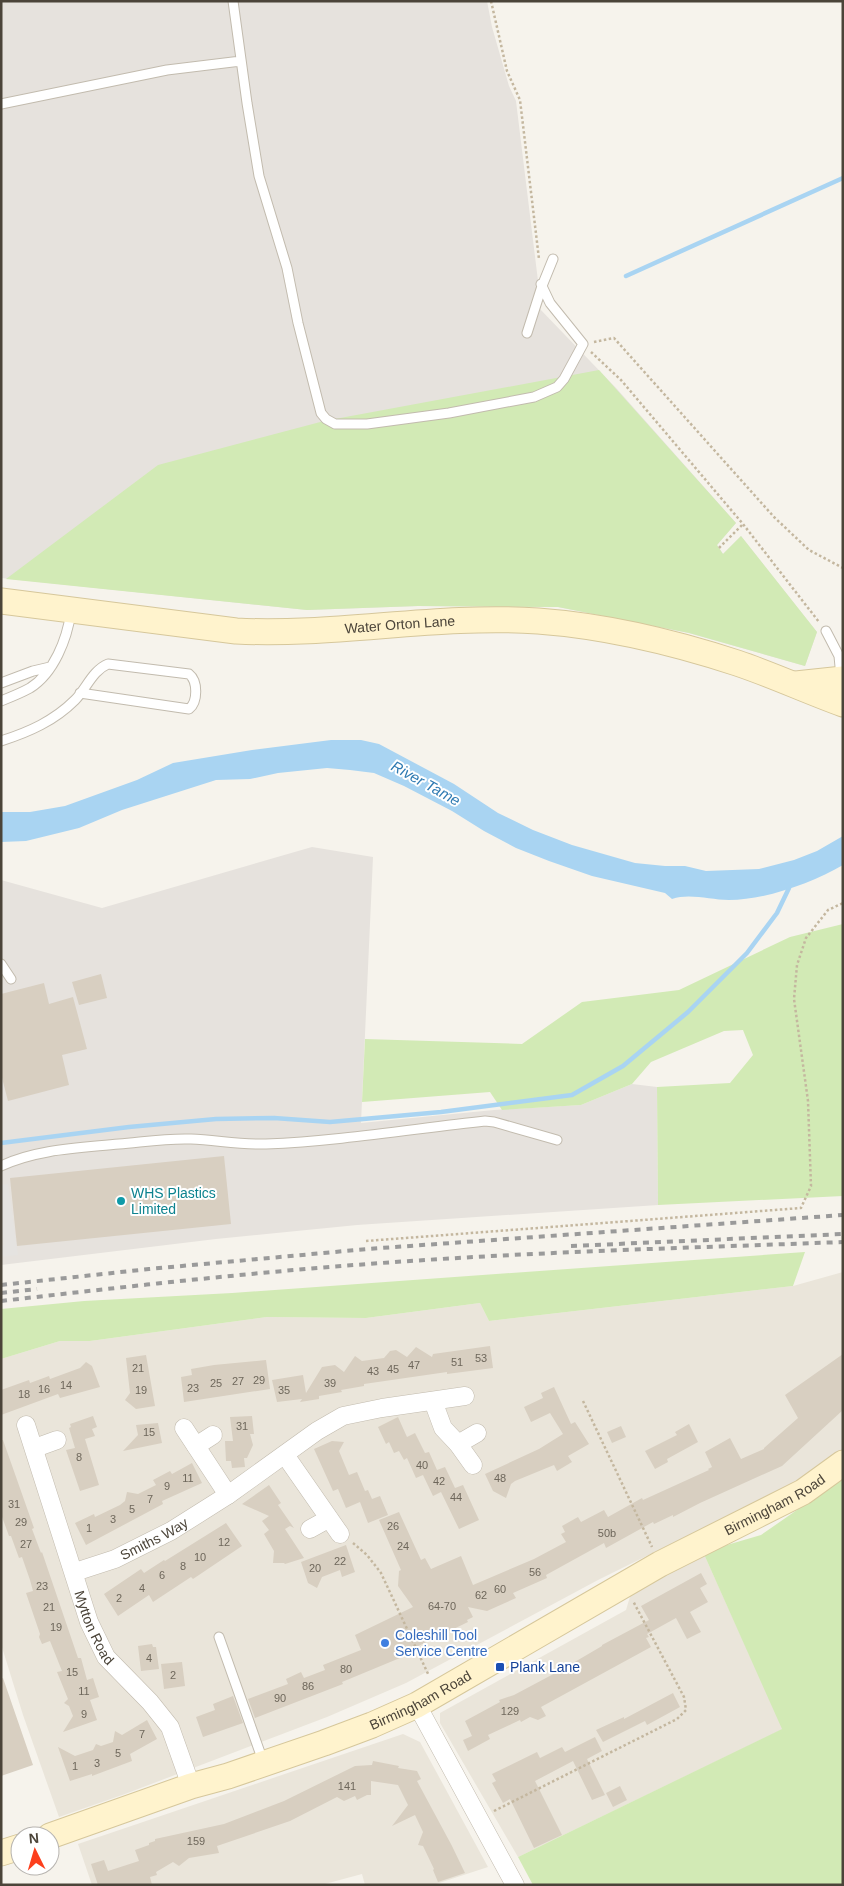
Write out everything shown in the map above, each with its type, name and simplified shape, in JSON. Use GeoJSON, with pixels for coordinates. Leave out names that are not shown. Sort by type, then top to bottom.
{"type":"FeatureCollection","features":[{"type":"Feature","properties":{"kind":"main road","name":"Water Orton Lane"},"geometry":{"type":"LineString","coordinates":[[1,601],[236,631],[271,633],[389,627],[471,620],[538,621],[603,629],[680,646],[738,663],[793,685],[842,688]]}},
{"type":"Feature","properties":{"kind":"main road","name":"Birmingham Road"},"geometry":{"type":"LineString","coordinates":[[60,1832],[191,1786],[264,1764],[372,1725],[427,1699],[660,1564],[803,1492],[843,1463]]}},
{"type":"Feature","properties":{"kind":"street","name":"Smiths Way"},"geometry":{"type":"LineString","coordinates":[[75,1572],[115,1559],[170,1530],[228,1495],[317,1431],[343,1416],[382,1408],[465,1396]]}},
{"type":"Feature","properties":{"kind":"street"},"geometry":{"type":"LineString","coordinates":[[433,1401],[443,1428],[458,1444],[472,1465]]}},
{"type":"Feature","properties":{"kind":"street","name":"Mytton Road"},"geometry":{"type":"LineString","coordinates":[[26,1425],[90,1622],[106,1657],[150,1702],[170,1727],[191,1786]]}},
{"type":"Feature","properties":{"kind":"street"},"geometry":{"type":"LineString","coordinates":[[184,1428],[228,1495]]}},
{"type":"Feature","properties":{"kind":"street"},"geometry":{"type":"LineString","coordinates":[[458,1444],[477,1433]]}},
{"type":"Feature","properties":{"kind":"street"},"geometry":{"type":"LineString","coordinates":[[196,1446],[213,1435]]}},
{"type":"Feature","properties":{"kind":"street"},"geometry":{"type":"LineString","coordinates":[[35,1448],[57,1440]]}},
{"type":"Feature","properties":{"kind":"street"},"geometry":{"type":"LineString","coordinates":[[284,1455],[340,1534]]}},
{"type":"Feature","properties":{"kind":"street"},"geometry":{"type":"LineString","coordinates":[[310,1528],[328,1518]]}},
{"type":"Feature","properties":{"kind":"street"},"geometry":{"type":"LineString","coordinates":[[427,1699],[479,1819],[515,1885]]}},
{"type":"Feature","properties":{"kind":"lane"},"geometry":{"type":"LineString","coordinates":[[233,1],[259,176],[287,268],[298,323],[321,413],[326,419],[335,424],[366,424],[449,413],[534,397],[557,387],[564,379],[583,344],[550,303],[541,285]]}},
{"type":"Feature","properties":{"kind":"lane"},"geometry":{"type":"LineString","coordinates":[[1,104],[167,70],[241,61]]}},
{"type":"Feature","properties":{"kind":"lane"},"geometry":{"type":"LineString","coordinates":[[527,333],[541,285],[553,259]]}},
{"type":"Feature","properties":{"kind":"lane"},"geometry":{"type":"LineString","coordinates":[[1,701],[31,687],[50,667],[57,657],[69,627],[71,609]]}},
{"type":"Feature","properties":{"kind":"lane"},"geometry":{"type":"LineString","coordinates":[[826,630],[838,656],[842,688]]}},
{"type":"Feature","properties":{"kind":"lane"},"geometry":{"type":"LineString","coordinates":[[1,741],[20,735],[59,715],[80,693],[100,667],[108,664],[189,674],[196,683],[194,704],[188,710],[80,693]]}},
{"type":"Feature","properties":{"kind":"lane"},"geometry":{"type":"LineString","coordinates":[[1,683],[50,667]]}},
{"type":"Feature","properties":{"kind":"lane"},"geometry":{"type":"LineString","coordinates":[[1,964],[11,979]]}},
{"type":"Feature","properties":{"kind":"lane"},"geometry":{"type":"LineString","coordinates":[[1,1166],[43,1153],[153,1141],[191,1139],[235,1144],[270,1144],[345,1138],[485,1121],[557,1140]]}},
{"type":"Feature","properties":{"kind":"lane"},"geometry":{"type":"LineString","coordinates":[[218,1637],[264,1764]]}},
{"type":"Feature","properties":{"kind":"path"},"geometry":{"type":"LineString","coordinates":[[491,1],[507,71],[520,100],[541,285]]}},
{"type":"Feature","properties":{"kind":"path"},"geometry":{"type":"LineString","coordinates":[[583,344],[614,338],[774,517],[809,550],[843,568]]}},
{"type":"Feature","properties":{"kind":"path"},"geometry":{"type":"LineString","coordinates":[[583,344],[621,380],[743,524],[826,630]]}},
{"type":"Feature","properties":{"kind":"path"},"geometry":{"type":"LineString","coordinates":[[719,548],[743,524]]}},
{"type":"Feature","properties":{"kind":"path"},"geometry":{"type":"LineString","coordinates":[[366,1241],[801,1208],[811,1186],[808,1101],[794,1000],[797,965],[806,938],[828,910],[843,903]]}},
{"type":"Feature","properties":{"kind":"path"},"geometry":{"type":"LineString","coordinates":[[583,1401],[660,1564]]}},
{"type":"Feature","properties":{"kind":"path"},"geometry":{"type":"LineString","coordinates":[[340,1534],[344,1533],[367,1554],[380,1573],[427,1699]]}},
{"type":"Feature","properties":{"kind":"path"},"geometry":{"type":"LineString","coordinates":[[479,1819],[677,1719],[686,1710],[684,1697],[624,1584]]}},
{"type":"Feature","properties":{"kind":"shaded area"},"geometry":{"type":"Polygon","coordinates":[[[1,1],[487,1],[492,27],[509,86],[516,101],[538,281],[534,298],[530,336],[539,308],[617,389],[736,523],[717,545],[723,554],[741,536],[817,632],[805,666],[689,633],[558,607],[418,606],[307,610],[1,578],[1,1]]]}},
{"type":"Feature","properties":{"kind":"shaded area"},"geometry":{"type":"Polygon","coordinates":[[[312,847],[373,857],[361,1123],[494,1110],[581,1105],[632,1084],[657,1087],[658,1205],[357,1225],[216,1239],[1,1265],[1,880],[102,908],[312,847]]]}},
{"type":"Feature","properties":{"kind":"shaded area"},"geometry":{"type":"Polygon","coordinates":[[[8,1184],[18,1255],[1,1257],[1,1246],[4,1245],[1,1225],[1,1185],[8,1184]]]}},
{"type":"Feature","properties":{"kind":"shaded area"},"geometry":{"type":"Polygon","coordinates":[[[843,1272],[843,1449],[810,1475],[598,1580],[406,1683],[327,1717],[125,1794],[59,1817],[23,1715],[1,1644],[1,1359],[60,1341],[90,1341],[267,1317],[366,1318],[480,1303],[489,1321],[793,1286],[843,1272]]]}},
{"type":"Feature","properties":{"kind":"shaded area"},"geometry":{"type":"Polygon","coordinates":[[[703,1552],[783,1729],[518,1857],[440,1723],[440,1713],[626,1610],[632,1590],[703,1552]]]}},
{"type":"Feature","properties":{"kind":"shaded area"},"geometry":{"type":"Polygon","coordinates":[[[403,1734],[420,1742],[488,1867],[433,1885],[365,1885],[362,1874],[321,1885],[92,1885],[78,1844],[403,1734]]]}},
{"type":"Feature","properties":{"kind":"green space"},"geometry":{"type":"Polygon","coordinates":[[[599,370],[736,523],[717,545],[723,554],[741,536],[817,632],[805,666],[689,633],[558,607],[418,606],[307,610],[6,579],[158,465],[324,421],[599,370]]]}},
{"type":"Feature","properties":{"kind":"green space"},"geometry":{"type":"Polygon","coordinates":[[[843,924],[843,1196],[658,1205],[657,1087],[730,1083],[753,1055],[743,1030],[724,1031],[651,1062],[632,1084],[581,1105],[502,1110],[490,1092],[362,1102],[365,1039],[522,1044],[582,1002],[679,990],[790,937],[843,924]]]}},
{"type":"Feature","properties":{"kind":"green space"},"geometry":{"type":"Polygon","coordinates":[[[805,1252],[793,1286],[489,1321],[480,1303],[366,1318],[267,1317],[90,1341],[60,1341],[1,1359],[1,1309],[84,1301],[232,1293],[805,1252]]]}},
{"type":"Feature","properties":{"kind":"green space"},"geometry":{"type":"Polygon","coordinates":[[[843,1478],[843,1885],[533,1885],[518,1857],[782,1729],[703,1552],[761,1535],[843,1478]]]}},
{"type":"Feature","properties":{"kind":"water","name":"River Tame"},"geometry":{"type":"Polygon","coordinates":[[[331,740],[361,740],[379,744],[454,784],[498,813],[533,830],[572,845],[635,863],[685,866],[706,871],[759,869],[794,860],[817,851],[843,836],[843,865],[803,884],[758,897],[729,900],[693,897],[672,899],[665,893],[592,876],[516,848],[452,811],[374,773],[327,768],[278,773],[250,779],[216,780],[122,810],[79,828],[26,841],[1,842],[1,812],[30,812],[65,806],[137,780],[173,763],[331,740]]]}},
{"type":"Feature","properties":{"kind":"building"},"geometry":{"type":"Polygon","coordinates":[[[101,974],[107,998],[79,1005],[72,982],[101,974]]]}},
{"type":"Feature","properties":{"kind":"building"},"geometry":{"type":"Polygon","coordinates":[[[44,983],[49,1004],[73,997],[87,1049],[62,1055],[69,1085],[8,1101],[1,1074],[1,994],[44,983]]]}},
{"type":"Feature","properties":{"kind":"building","name":"WHS Plastics Limited"},"geometry":{"type":"Polygon","coordinates":[[[224,1156],[231,1224],[17,1246],[10,1178],[224,1156]]]}},
{"type":"Feature","properties":{"kind":"building"},"geometry":{"type":"Polygon","coordinates":[[[490,1346],[493,1368],[447,1374],[447,1372],[364,1384],[364,1386],[341,1390],[342,1392],[319,1396],[319,1399],[300,1402],[302,1399],[277,1402],[272,1380],[303,1375],[306,1393],[322,1367],[335,1365],[344,1372],[355,1356],[362,1361],[384,1358],[390,1351],[396,1350],[407,1357],[416,1347],[432,1357],[433,1354],[490,1346]]]}},
{"type":"Feature","properties":{"kind":"building"},"geometry":{"type":"Polygon","coordinates":[[[843,1354],[843,1410],[782,1466],[673,1517],[673,1515],[654,1524],[653,1522],[606,1548],[604,1543],[546,1575],[547,1578],[513,1593],[516,1598],[487,1611],[468,1607],[473,1617],[467,1620],[468,1622],[410,1650],[412,1653],[342,1682],[343,1684],[255,1718],[248,1699],[288,1684],[286,1679],[301,1672],[304,1678],[325,1670],[323,1665],[361,1650],[355,1635],[413,1607],[398,1586],[399,1571],[401,1570],[379,1520],[399,1512],[421,1560],[425,1558],[431,1569],[461,1556],[473,1585],[534,1559],[566,1542],[561,1534],[565,1532],[562,1526],[578,1517],[581,1522],[604,1510],[608,1517],[642,1498],[643,1500],[709,1470],[712,1467],[705,1452],[730,1438],[741,1459],[764,1449],[798,1418],[785,1395],[843,1354]]]}},
{"type":"Feature","properties":{"kind":"building"},"geometry":{"type":"Polygon","coordinates":[[[146,1355],[155,1406],[136,1409],[125,1400],[130,1393],[126,1358],[146,1355]]]}},
{"type":"Feature","properties":{"kind":"building"},"geometry":{"type":"Polygon","coordinates":[[[266,1360],[270,1389],[184,1402],[181,1377],[192,1375],[191,1369],[266,1360]]]}},
{"type":"Feature","properties":{"kind":"building"},"geometry":{"type":"Polygon","coordinates":[[[86,1362],[92,1366],[100,1387],[60,1398],[58,1394],[1,1415],[1,1390],[29,1380],[30,1383],[49,1376],[50,1379],[80,1368],[86,1362]]]}},
{"type":"Feature","properties":{"kind":"building"},"geometry":{"type":"Polygon","coordinates":[[[554,1387],[571,1424],[575,1422],[589,1444],[568,1456],[572,1462],[557,1471],[554,1465],[515,1481],[511,1484],[506,1498],[493,1491],[485,1474],[539,1449],[563,1434],[550,1413],[531,1422],[524,1407],[543,1398],[541,1393],[554,1387]]]}},
{"type":"Feature","properties":{"kind":"building"},"geometry":{"type":"Polygon","coordinates":[[[93,1416],[97,1427],[92,1429],[95,1436],[85,1439],[99,1485],[80,1491],[66,1450],[75,1448],[69,1428],[71,1427],[70,1424],[93,1416]]]}},
{"type":"Feature","properties":{"kind":"building"},"geometry":{"type":"Polygon","coordinates":[[[252,1416],[254,1434],[250,1434],[253,1445],[247,1458],[244,1458],[245,1467],[232,1468],[231,1461],[226,1461],[225,1441],[233,1441],[230,1417],[252,1416]]]}},
{"type":"Feature","properties":{"kind":"building"},"geometry":{"type":"Polygon","coordinates":[[[398,1417],[407,1437],[415,1433],[425,1453],[429,1452],[437,1470],[445,1467],[455,1488],[463,1485],[479,1520],[459,1529],[441,1492],[433,1496],[423,1475],[416,1478],[407,1458],[404,1460],[399,1451],[394,1453],[389,1442],[386,1444],[378,1427],[398,1417]]]}},
{"type":"Feature","properties":{"kind":"building"},"geometry":{"type":"Polygon","coordinates":[[[158,1423],[162,1443],[123,1451],[138,1435],[136,1425],[158,1423]]]}},
{"type":"Feature","properties":{"kind":"building"},"geometry":{"type":"Polygon","coordinates":[[[689,1424],[698,1442],[667,1459],[668,1462],[655,1469],[645,1451],[677,1435],[675,1432],[689,1424]]]}},
{"type":"Feature","properties":{"kind":"building"},"geometry":{"type":"Polygon","coordinates":[[[621,1426],[626,1437],[612,1443],[607,1432],[621,1426]]]}},
{"type":"Feature","properties":{"kind":"building"},"geometry":{"type":"Polygon","coordinates":[[[1,1440],[3,1440],[34,1528],[32,1529],[42,1552],[78,1658],[81,1658],[87,1680],[93,1678],[99,1697],[90,1700],[97,1720],[63,1732],[73,1716],[69,1706],[64,1703],[68,1699],[57,1672],[62,1671],[50,1641],[42,1644],[39,1637],[40,1634],[26,1593],[33,1591],[30,1580],[22,1557],[19,1558],[1,1514],[1,1440]]]}},
{"type":"Feature","properties":{"kind":"building"},"geometry":{"type":"Polygon","coordinates":[[[332,1441],[344,1442],[339,1451],[349,1475],[357,1472],[365,1491],[368,1490],[372,1499],[380,1496],[388,1515],[368,1523],[360,1502],[346,1508],[338,1489],[333,1491],[314,1449],[332,1441]]]}},
{"type":"Feature","properties":{"kind":"building"},"geometry":{"type":"Polygon","coordinates":[[[192,1463],[202,1483],[162,1501],[163,1504],[86,1545],[75,1523],[94,1514],[95,1517],[120,1505],[125,1501],[127,1492],[138,1494],[156,1485],[153,1480],[170,1471],[172,1474],[192,1463]]]}},
{"type":"Feature","properties":{"kind":"building"},"geometry":{"type":"Polygon","coordinates":[[[269,1485],[281,1503],[278,1505],[294,1528],[290,1526],[285,1529],[304,1558],[285,1564],[273,1563],[274,1551],[264,1534],[269,1530],[262,1521],[269,1516],[242,1504],[269,1485]]]}},
{"type":"Feature","properties":{"kind":"building"},"geometry":{"type":"Polygon","coordinates":[[[226,1523],[242,1546],[193,1579],[191,1577],[153,1602],[149,1595],[118,1616],[104,1594],[141,1569],[144,1573],[226,1523]]]}},
{"type":"Feature","properties":{"kind":"building"},"geometry":{"type":"Polygon","coordinates":[[[346,1545],[355,1572],[342,1577],[340,1570],[322,1577],[317,1588],[308,1583],[301,1562],[346,1545]]]}},
{"type":"Feature","properties":{"kind":"building"},"geometry":{"type":"Polygon","coordinates":[[[701,1573],[707,1584],[700,1588],[708,1602],[690,1612],[701,1632],[687,1639],[676,1618],[647,1634],[649,1637],[646,1638],[651,1647],[541,1707],[546,1716],[538,1720],[530,1717],[521,1722],[520,1720],[488,1735],[490,1739],[468,1751],[463,1740],[472,1736],[465,1721],[500,1702],[499,1700],[514,1695],[561,1670],[649,1620],[641,1606],[701,1573]]]}},
{"type":"Feature","properties":{"kind":"building"},"geometry":{"type":"Polygon","coordinates":[[[152,1644],[153,1647],[156,1647],[159,1669],[141,1671],[138,1646],[152,1644]]]}},
{"type":"Feature","properties":{"kind":"building"},"geometry":{"type":"Polygon","coordinates":[[[182,1662],[185,1686],[164,1689],[161,1664],[182,1662]]]}},
{"type":"Feature","properties":{"kind":"building"},"geometry":{"type":"Polygon","coordinates":[[[3,1678],[33,1765],[1,1776],[1,1679],[3,1678]]]}},
{"type":"Feature","properties":{"kind":"building"},"geometry":{"type":"Polygon","coordinates":[[[673,1693],[680,1707],[647,1725],[645,1721],[603,1742],[596,1730],[624,1717],[624,1719],[673,1693]]]}},
{"type":"Feature","properties":{"kind":"building"},"geometry":{"type":"Polygon","coordinates":[[[233,1696],[243,1723],[203,1737],[196,1717],[215,1710],[213,1704],[233,1696]]]}},
{"type":"Feature","properties":{"kind":"building"},"geometry":{"type":"Polygon","coordinates":[[[147,1720],[157,1739],[130,1754],[132,1761],[92,1776],[92,1774],[70,1781],[58,1747],[75,1756],[93,1750],[96,1744],[101,1746],[113,1742],[115,1731],[122,1735],[147,1720]]]}},
{"type":"Feature","properties":{"kind":"building"},"geometry":{"type":"Polygon","coordinates":[[[595,1737],[602,1751],[587,1759],[605,1795],[592,1800],[573,1761],[535,1781],[562,1835],[534,1848],[510,1799],[503,1803],[492,1783],[496,1781],[492,1774],[537,1752],[540,1758],[562,1747],[565,1752],[595,1737]]]}},
{"type":"Feature","properties":{"kind":"building"},"geometry":{"type":"Polygon","coordinates":[[[373,1761],[417,1771],[421,1779],[417,1781],[465,1873],[438,1882],[423,1846],[418,1845],[423,1832],[415,1815],[392,1826],[408,1805],[398,1785],[371,1781],[371,1795],[357,1800],[355,1796],[344,1801],[337,1797],[290,1821],[217,1846],[219,1853],[189,1858],[179,1866],[173,1862],[156,1872],[157,1875],[150,1877],[152,1885],[98,1885],[91,1864],[104,1860],[108,1871],[139,1861],[135,1850],[149,1845],[155,1839],[224,1824],[284,1801],[355,1766],[372,1765],[373,1761]]]}},
{"type":"Feature","properties":{"kind":"building"},"geometry":{"type":"Polygon","coordinates":[[[620,1786],[627,1800],[613,1807],[606,1793],[620,1786]]]}},
{"type":"Feature","properties":{"kind":"waterway"},"geometry":{"type":"LineString","coordinates":[[626,276],[843,178]]}},
{"type":"Feature","properties":{"kind":"waterway"},"geometry":{"type":"LineString","coordinates":[[1,1143],[129,1127],[216,1119],[274,1118],[330,1122],[441,1112],[572,1095],[623,1066],[688,1012],[747,953],[777,913],[789,888]]}},
{"type":"Feature","properties":{"kind":"railway"},"geometry":{"type":"LineString","coordinates":[[1,1285],[367,1249],[843,1215]]}},
{"type":"Feature","properties":{"kind":"railway"},"geometry":{"type":"LineString","coordinates":[[571,1246],[843,1234]]}},
{"type":"Feature","properties":{"kind":"railway"},"geometry":{"type":"LineString","coordinates":[[1,1301],[230,1276],[368,1264],[546,1253],[843,1242]]}},
{"type":"Feature","properties":{"kind":"railway"},"geometry":{"type":"LineString","coordinates":[[1,1293],[37,1289]]}},
{"type":"Feature","properties":{"kind":"place","name":"WHS Plastics Limited"},"geometry":{"type":"Point","coordinates":[121,1201]}},
{"type":"Feature","properties":{"kind":"place","name":"Coleshill Tool Service Centre"},"geometry":{"type":"Point","coordinates":[385,1643]}},
{"type":"Feature","properties":{"kind":"place","name":"Plank Lane"},"geometry":{"type":"Point","coordinates":[500,1667]}}]}
